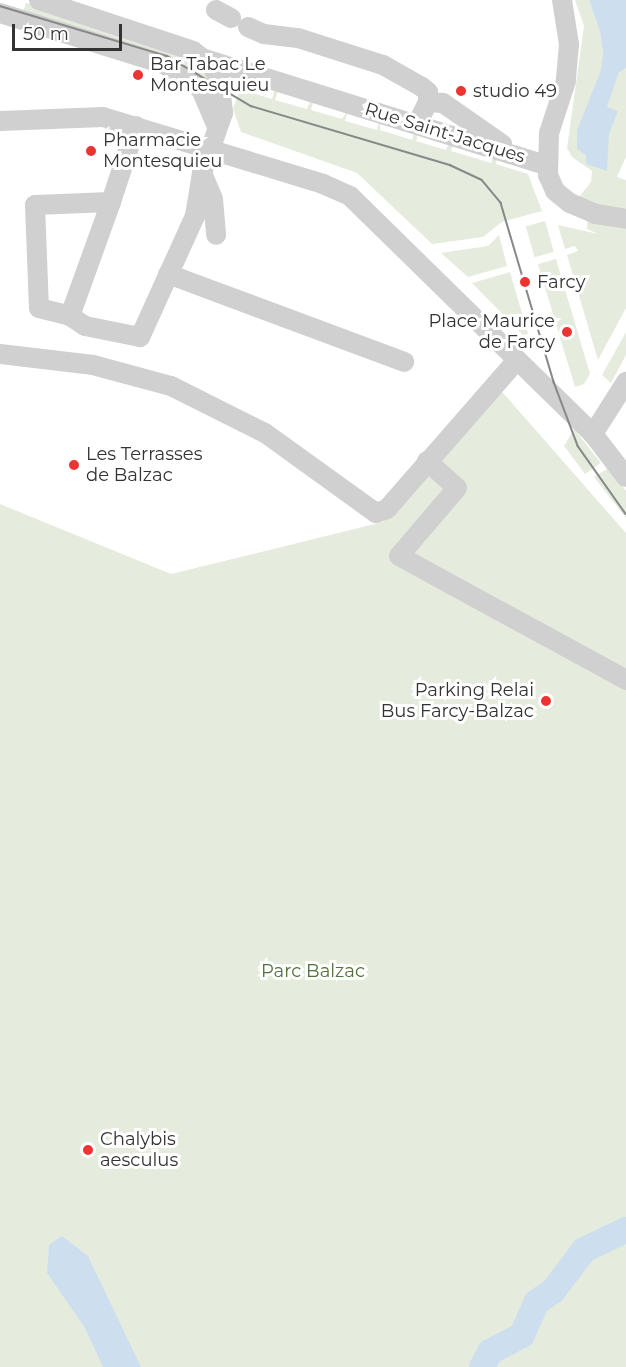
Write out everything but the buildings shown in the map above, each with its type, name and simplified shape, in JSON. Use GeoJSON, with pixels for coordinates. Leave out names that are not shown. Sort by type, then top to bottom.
{"type":"FeatureCollection","features":[{"type":"Feature","properties":{"kind":"street"},"geometry":{"type":"LineString","coordinates":[[39,0],[183,45],[204,59],[219,79],[223,113],[202,173],[195,216],[140,337],[85,326],[70,315],[39,308],[35,205],[111,202]]}},
{"type":"Feature","properties":{"kind":"street"},"geometry":{"type":"LineString","coordinates":[[546,165],[549,133],[567,72],[569,44],[562,0]]}},
{"type":"Feature","properties":{"kind":"street"},"geometry":{"type":"LineString","coordinates":[[0,13],[164,64],[201,89],[218,129]]}},
{"type":"Feature","properties":{"kind":"street"},"geometry":{"type":"LineString","coordinates":[[256,30],[298,38],[383,65],[422,87],[428,92],[428,102],[417,125]]}},
{"type":"Feature","properties":{"kind":"street","name":"Rue Saint-Jacques"},"geometry":{"type":"LineString","coordinates":[[204,59],[512,152],[546,165],[551,183],[562,198],[585,211],[626,219]]}},
{"type":"Feature","properties":{"kind":"street"},"geometry":{"type":"LineString","coordinates":[[219,79],[242,70]]}},
{"type":"Feature","properties":{"kind":"street"},"geometry":{"type":"LineString","coordinates":[[428,102],[443,103],[512,152]]}},
{"type":"Feature","properties":{"kind":"street"},"geometry":{"type":"LineString","coordinates":[[0,121],[78,115],[103,117],[323,184],[350,196],[593,434],[626,477]]}},
{"type":"Feature","properties":{"kind":"street"},"geometry":{"type":"LineString","coordinates":[[70,315],[136,126]]}},
{"type":"Feature","properties":{"kind":"street"},"geometry":{"type":"LineString","coordinates":[[202,173],[213,199],[216,235]]}},
{"type":"Feature","properties":{"kind":"street"},"geometry":{"type":"LineString","coordinates":[[168,274],[404,362]]}},
{"type":"Feature","properties":{"kind":"street"},"geometry":{"type":"LineString","coordinates":[[0,354],[93,365],[171,386],[294,451],[372,511],[383,512],[517,360]]}},
{"type":"Feature","properties":{"kind":"street"},"geometry":{"type":"LineString","coordinates":[[593,434],[626,382]]}},
{"type":"Feature","properties":{"kind":"street"},"geometry":{"type":"LineString","coordinates":[[427,461],[457,488],[399,556],[626,680]]}},
{"type":"Feature","properties":{"kind":"green space"},"geometry":{"type":"Polygon","coordinates":[[[575,0],[589,0],[600,32],[603,54],[626,65],[626,157],[617,177],[626,180],[626,308],[598,360],[567,255],[578,251],[575,246],[565,249],[558,225],[598,234],[587,229],[589,201],[579,197],[591,182],[592,171],[572,157],[567,148],[584,26],[575,0]]]}},
{"type":"Feature","properties":{"kind":"green space"},"geometry":{"type":"Polygon","coordinates":[[[26,3],[163,43],[206,71],[214,91],[22,16],[26,3]]]}},
{"type":"Feature","properties":{"kind":"green space"},"geometry":{"type":"Polygon","coordinates":[[[242,82],[251,84],[249,92],[272,99],[275,88],[279,89],[275,100],[307,109],[311,99],[314,100],[311,110],[342,119],[348,110],[345,121],[377,130],[380,119],[380,130],[412,140],[415,130],[419,131],[416,141],[446,150],[450,140],[454,141],[451,151],[491,163],[494,153],[498,154],[496,164],[528,174],[542,211],[502,222],[483,237],[432,244],[357,173],[241,132],[233,109],[242,82]]]}},
{"type":"Feature","properties":{"kind":"green space"},"geometry":{"type":"Polygon","coordinates":[[[545,221],[554,252],[535,257],[526,227],[545,221]]]}},
{"type":"Feature","properties":{"kind":"green space"},"geometry":{"type":"Polygon","coordinates":[[[499,235],[507,266],[468,277],[441,253],[488,246],[499,235]]]}},
{"type":"Feature","properties":{"kind":"green space"},"geometry":{"type":"Polygon","coordinates":[[[556,259],[590,374],[584,384],[575,387],[538,264],[556,259]]]}},
{"type":"Feature","properties":{"kind":"green space"},"geometry":{"type":"Polygon","coordinates":[[[510,272],[528,334],[523,335],[472,283],[510,272]]]}},
{"type":"Feature","properties":{"kind":"green space"},"geometry":{"type":"Polygon","coordinates":[[[626,332],[626,355],[611,383],[602,375],[626,332]]]}},
{"type":"Feature","properties":{"kind":"green space","name":"Parc Balzac"},"geometry":{"type":"Polygon","coordinates":[[[498,387],[626,533],[626,1367],[0,1367],[0,504],[171,574],[383,522],[498,387]]]}},
{"type":"Feature","properties":{"kind":"green space"},"geometry":{"type":"Polygon","coordinates":[[[574,429],[601,463],[585,474],[564,446],[574,429]]]}},
{"type":"Feature","properties":{"kind":"green space"},"geometry":{"type":"Polygon","coordinates":[[[610,467],[626,491],[626,518],[594,477],[610,467]]]}},
{"type":"Feature","properties":{"kind":"water"},"geometry":{"type":"Polygon","coordinates":[[[589,0],[626,0],[626,68],[619,72],[607,107],[618,111],[609,134],[607,171],[586,164],[586,155],[577,149],[577,130],[601,70],[603,54],[600,32],[589,0]]]}},
{"type":"Feature","properties":{"kind":"water"},"geometry":{"type":"Polygon","coordinates":[[[62,1236],[88,1256],[141,1367],[103,1367],[85,1328],[47,1273],[49,1245],[62,1236]]]}},
{"type":"Feature","properties":{"kind":"waterway"},"geometry":{"type":"LineString","coordinates":[[482,1367],[490,1352],[522,1335],[537,1302],[553,1291],[584,1250],[626,1230]]}},
{"type":"Feature","properties":{"kind":"tram line"},"geometry":{"type":"LineString","coordinates":[[0,6],[167,56],[251,106],[450,165],[482,180],[501,203],[554,382],[578,446],[626,514]]}},
{"type":"Feature","properties":{"kind":"place","name":"Bar Tabac Le Montesquieu"},"geometry":{"type":"Point","coordinates":[138,75]}},
{"type":"Feature","properties":{"kind":"place","name":"studio 49"},"geometry":{"type":"Point","coordinates":[461,91]}},
{"type":"Feature","properties":{"kind":"place","name":"Pharmacie Montesquieu"},"geometry":{"type":"Point","coordinates":[91,151]}},
{"type":"Feature","properties":{"kind":"place","name":"Farcy"},"geometry":{"type":"Point","coordinates":[525,282]}},
{"type":"Feature","properties":{"kind":"place","name":"Place Maurice de Farcy"},"geometry":{"type":"Point","coordinates":[567,332]}},
{"type":"Feature","properties":{"kind":"place","name":"Les Terrasses de Balzac"},"geometry":{"type":"Point","coordinates":[74,465]}},
{"type":"Feature","properties":{"kind":"place","name":"Parking Relai Bus Farcy-Balzac"},"geometry":{"type":"Point","coordinates":[546,701]}},
{"type":"Feature","properties":{"kind":"place","name":"Chalybis aesculus"},"geometry":{"type":"Point","coordinates":[88,1150]}}]}
